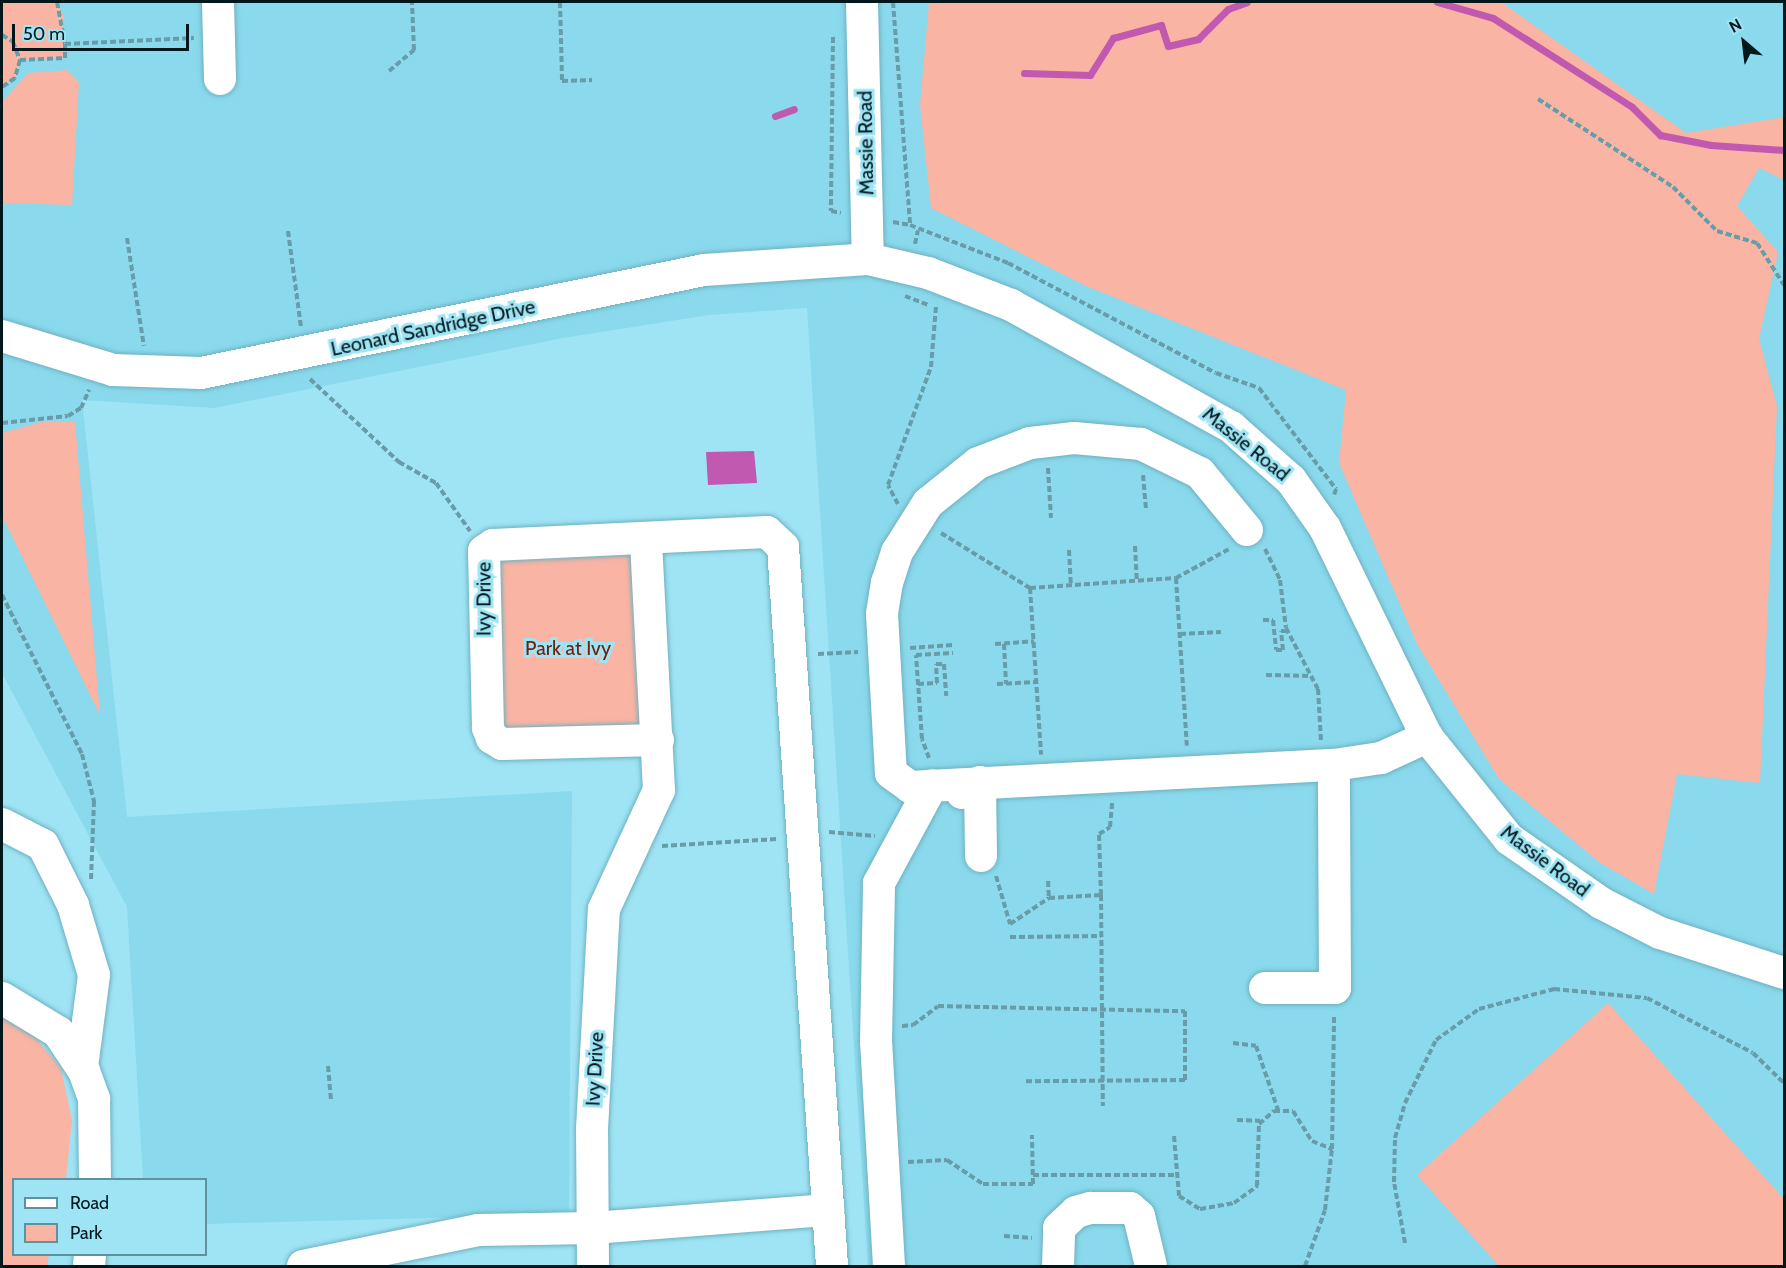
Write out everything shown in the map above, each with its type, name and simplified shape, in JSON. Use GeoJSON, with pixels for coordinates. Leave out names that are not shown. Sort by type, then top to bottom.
{"type":"FeatureCollection","features":[{"type":"Feature","properties":{"kind":"street"},"geometry":{"type":"LineString","coordinates":[[218,2],[220,79]]}},
{"type":"Feature","properties":{"kind":"street","name":"Massie Road"},"geometry":{"type":"LineString","coordinates":[[862,2],[868,259],[910,269],[1011,305],[1191,400],[1291,480],[1326,528],[1427,737],[1509,839],[1601,903],[1660,933],[1785,973]]}},
{"type":"Feature","properties":{"kind":"street","name":"Leonard Sandridge Drive"},"geometry":{"type":"LineString","coordinates":[[2,336],[89,365],[148,373],[237,368],[704,270],[868,259]]}},
{"type":"Feature","properties":{"kind":"street"},"geometry":{"type":"LineString","coordinates":[[1252,533],[1223,494],[1174,456],[1111,439],[1046,441],[978,463],[952,481],[917,518],[897,552],[882,614],[886,760],[901,782],[935,775],[980,782],[1328,765],[1381,758],[1427,737]]}},
{"type":"Feature","properties":{"kind":"street"},"geometry":{"type":"LineString","coordinates":[[646,538],[767,532],[778,537],[793,656],[832,1266]]}},
{"type":"Feature","properties":{"kind":"street","name":"Ivy Drive"},"geometry":{"type":"LineString","coordinates":[[593,1266],[592,1129],[604,909],[659,790],[658,740],[646,538],[493,545],[484,551],[484,644],[492,738],[502,744],[658,740]]}},
{"type":"Feature","properties":{"kind":"street"},"geometry":{"type":"LineString","coordinates":[[1265,988],[1335,988],[1328,765]]}},
{"type":"Feature","properties":{"kind":"street"},"geometry":{"type":"LineString","coordinates":[[890,1266],[877,1028],[879,883],[908,823],[935,775]]}},
{"type":"Feature","properties":{"kind":"street"},"geometry":{"type":"LineString","coordinates":[[908,823],[980,782]]}},
{"type":"Feature","properties":{"kind":"street"},"geometry":{"type":"LineString","coordinates":[[980,782],[981,856]]}},
{"type":"Feature","properties":{"kind":"street"},"geometry":{"type":"LineString","coordinates":[[2,824],[43,845],[73,905],[94,975],[82,1067]]}},
{"type":"Feature","properties":{"kind":"street"},"geometry":{"type":"LineString","coordinates":[[2,998],[58,1032],[82,1067],[94,1099],[95,1178]]}},
{"type":"Feature","properties":{"kind":"street"},"geometry":{"type":"LineString","coordinates":[[1058,1266],[1059,1228],[1076,1212],[1090,1208],[1130,1208],[1139,1216],[1151,1266]]}},
{"type":"Feature","properties":{"kind":"street"},"geometry":{"type":"LineString","coordinates":[[303,1266],[430,1236],[593,1228],[828,1210]]}},
{"type":"Feature","properties":{"kind":"path"},"geometry":{"type":"LineString","coordinates":[[20,60],[65,58],[65,44],[57,2]]}},
{"type":"Feature","properties":{"kind":"path"},"geometry":{"type":"LineString","coordinates":[[389,71],[414,50],[412,2]]}},
{"type":"Feature","properties":{"kind":"path"},"geometry":{"type":"LineString","coordinates":[[560,2],[562,81],[592,81]]}},
{"type":"Feature","properties":{"kind":"path"},"geometry":{"type":"LineString","coordinates":[[893,2],[910,225],[1008,263],[1216,373],[1259,388],[1336,489],[1326,528]]}},
{"type":"Feature","properties":{"kind":"path"},"geometry":{"type":"LineString","coordinates":[[2,35],[13,42],[20,60],[15,78],[2,87]]}},
{"type":"Feature","properties":{"kind":"path"},"geometry":{"type":"LineString","coordinates":[[65,44],[219,37]]}},
{"type":"Feature","properties":{"kind":"path"},"geometry":{"type":"LineString","coordinates":[[1538,99],[1656,175],[1717,231],[1757,243],[1785,285]]}},
{"type":"Feature","properties":{"kind":"path"},"geometry":{"type":"LineString","coordinates":[[918,230],[905,299],[939,307],[931,367],[888,485],[891,498],[917,518],[1030,588],[1176,578],[1252,533],[1280,580],[1288,631],[1318,689],[1328,765]]}},
{"type":"Feature","properties":{"kind":"path"},"geometry":{"type":"LineString","coordinates":[[288,231],[300,318]]}},
{"type":"Feature","properties":{"kind":"path"},"geometry":{"type":"LineString","coordinates":[[127,238],[148,373]]}},
{"type":"Feature","properties":{"kind":"path"},"geometry":{"type":"LineString","coordinates":[[2,423],[68,416],[81,408],[89,395],[89,365]]}},
{"type":"Feature","properties":{"kind":"path"},"geometry":{"type":"LineString","coordinates":[[324,393],[399,462],[436,483],[484,551]]}},
{"type":"Feature","properties":{"kind":"path"},"geometry":{"type":"LineString","coordinates":[[1046,441],[1051,518]]}},
{"type":"Feature","properties":{"kind":"path"},"geometry":{"type":"LineString","coordinates":[[1135,546],[1137,581]]}},
{"type":"Feature","properties":{"kind":"path"},"geometry":{"type":"LineString","coordinates":[[1068,550],[1071,585]]}},
{"type":"Feature","properties":{"kind":"path"},"geometry":{"type":"LineString","coordinates":[[1176,578],[1189,770]]}},
{"type":"Feature","properties":{"kind":"path"},"geometry":{"type":"LineString","coordinates":[[1030,588],[1043,779]]}},
{"type":"Feature","properties":{"kind":"path"},"geometry":{"type":"LineString","coordinates":[[2,595],[82,754],[94,801],[91,887]]}},
{"type":"Feature","properties":{"kind":"path"},"geometry":{"type":"LineString","coordinates":[[1263,620],[1273,620],[1276,650],[1283,650],[1281,631],[1288,631]]}},
{"type":"Feature","properties":{"kind":"path"},"geometry":{"type":"LineString","coordinates":[[1180,634],[1221,632]]}},
{"type":"Feature","properties":{"kind":"path"},"geometry":{"type":"LineString","coordinates":[[994,644],[1034,641]]}},
{"type":"Feature","properties":{"kind":"path"},"geometry":{"type":"LineString","coordinates":[[1004,644],[1006,684]]}},
{"type":"Feature","properties":{"kind":"path"},"geometry":{"type":"LineString","coordinates":[[935,775],[924,748],[916,655],[953,653]]}},
{"type":"Feature","properties":{"kind":"path"},"geometry":{"type":"LineString","coordinates":[[918,684],[937,683],[936,664],[944,664],[946,696]]}},
{"type":"Feature","properties":{"kind":"path"},"geometry":{"type":"LineString","coordinates":[[1266,675],[1311,676]]}},
{"type":"Feature","properties":{"kind":"path"},"geometry":{"type":"LineString","coordinates":[[997,684],[1037,682]]}},
{"type":"Feature","properties":{"kind":"path"},"geometry":{"type":"LineString","coordinates":[[1103,1106],[1099,834],[1110,827],[1114,775]]}},
{"type":"Feature","properties":{"kind":"path"},"geometry":{"type":"LineString","coordinates":[[632,850],[803,836],[826,832],[875,837],[894,834],[908,823]]}},
{"type":"Feature","properties":{"kind":"path"},"geometry":{"type":"LineString","coordinates":[[981,856],[993,864],[1010,924],[1049,898],[1101,895]]}},
{"type":"Feature","properties":{"kind":"path"},"geometry":{"type":"LineString","coordinates":[[1048,881],[1049,898]]}},
{"type":"Feature","properties":{"kind":"path"},"geometry":{"type":"LineString","coordinates":[[1010,937],[1101,936]]}},
{"type":"Feature","properties":{"kind":"path"},"geometry":{"type":"LineString","coordinates":[[1305,1266],[1325,1210],[1332,1149],[1335,988]]}},
{"type":"Feature","properties":{"kind":"path"},"geometry":{"type":"LineString","coordinates":[[1405,1243],[1394,1182],[1395,1138],[1405,1103],[1436,1040],[1479,1009],[1554,989],[1647,998],[1753,1053],[1785,1083]]}},
{"type":"Feature","properties":{"kind":"path"},"geometry":{"type":"LineString","coordinates":[[877,1028],[913,1025],[938,1006],[1185,1011],[1185,1080],[1023,1082]]}},
{"type":"Feature","properties":{"kind":"path"},"geometry":{"type":"LineString","coordinates":[[1233,1042],[1256,1046],[1278,1110]]}},
{"type":"Feature","properties":{"kind":"path"},"geometry":{"type":"LineString","coordinates":[[328,1066],[331,1100]]}},
{"type":"Feature","properties":{"kind":"path"},"geometry":{"type":"LineString","coordinates":[[1237,1120],[1261,1121],[1278,1110],[1299,1115],[1312,1141],[1332,1149]]}},
{"type":"Feature","properties":{"kind":"path"},"geometry":{"type":"LineString","coordinates":[[1174,1136],[1174,1174],[1186,1203],[1200,1209],[1234,1203],[1257,1186],[1261,1121]]}},
{"type":"Feature","properties":{"kind":"path"},"geometry":{"type":"LineString","coordinates":[[883,1162],[947,1160],[983,1184],[1033,1184],[1032,1135]]}},
{"type":"Feature","properties":{"kind":"path"},"geometry":{"type":"LineString","coordinates":[[1033,1175],[1174,1174]]}},
{"type":"Feature","properties":{"kind":"path"},"geometry":{"type":"LineString","coordinates":[[1004,1236],[1033,1238]]}},
{"type":"Feature","properties":{"kind":"shaded area"},"geometry":{"type":"Polygon","coordinates":[[[2,2],[1784,2],[1784,1266],[868,1266],[807,308],[709,315],[563,338],[214,408],[82,400],[127,817],[572,791],[569,1214],[207,1224],[207,1178],[143,1178],[127,907],[2,673],[2,2]]]}},
{"type":"Feature","properties":{"kind":"shaded area"},"geometry":{"type":"Polygon","coordinates":[[[754,451],[757,483],[708,485],[706,452],[754,451]]]}},
{"type":"Feature","properties":{"kind":"green space"},"geometry":{"type":"Polygon","coordinates":[[[2,2],[57,2],[63,14],[65,58],[21,60],[15,78],[2,87],[2,2]]]}},
{"type":"Feature","properties":{"kind":"green space"},"geometry":{"type":"Polygon","coordinates":[[[929,2],[1501,2],[1686,133],[1784,117],[1784,180],[1759,168],[1737,206],[1778,252],[1759,339],[1777,406],[1760,783],[1677,774],[1654,894],[1599,862],[1499,779],[1417,644],[1339,463],[1346,390],[1086,286],[931,208],[920,105],[929,2]]]}},
{"type":"Feature","properties":{"kind":"green space"},"geometry":{"type":"Polygon","coordinates":[[[67,70],[79,83],[72,205],[2,203],[2,102],[28,73],[67,70]]]}},
{"type":"Feature","properties":{"kind":"green space"},"geometry":{"type":"Polygon","coordinates":[[[45,421],[75,422],[100,715],[2,516],[2,433],[45,421]]]}},
{"type":"Feature","properties":{"kind":"green space","name":"Park at Ivy"},"geometry":{"type":"Polygon","coordinates":[[[638,545],[654,735],[494,736],[495,551],[638,545]]]}},
{"type":"Feature","properties":{"kind":"green space"},"geometry":{"type":"Polygon","coordinates":[[[1608,1003],[1784,1199],[1784,1266],[1499,1266],[1417,1175],[1608,1003]]]}},
{"type":"Feature","properties":{"kind":"green space"},"geometry":{"type":"Polygon","coordinates":[[[2,1016],[28,1029],[61,1068],[72,1120],[66,1178],[12,1178],[12,1256],[49,1256],[47,1266],[2,1266],[2,1016]]]}},
{"type":"Feature","properties":{"kind":"waterway"},"geometry":{"type":"LineString","coordinates":[[1024,73],[1090,75],[1113,38],[1161,25],[1168,46],[1198,39],[1228,9],[1247,2]]}},
{"type":"Feature","properties":{"kind":"waterway"},"geometry":{"type":"LineString","coordinates":[[1437,2],[1493,18],[1632,107],[1660,135],[1711,145],[1784,150]]}},
{"type":"Feature","properties":{"kind":"waterway"},"geometry":{"type":"LineString","coordinates":[[775,116],[794,109]]}}]}
